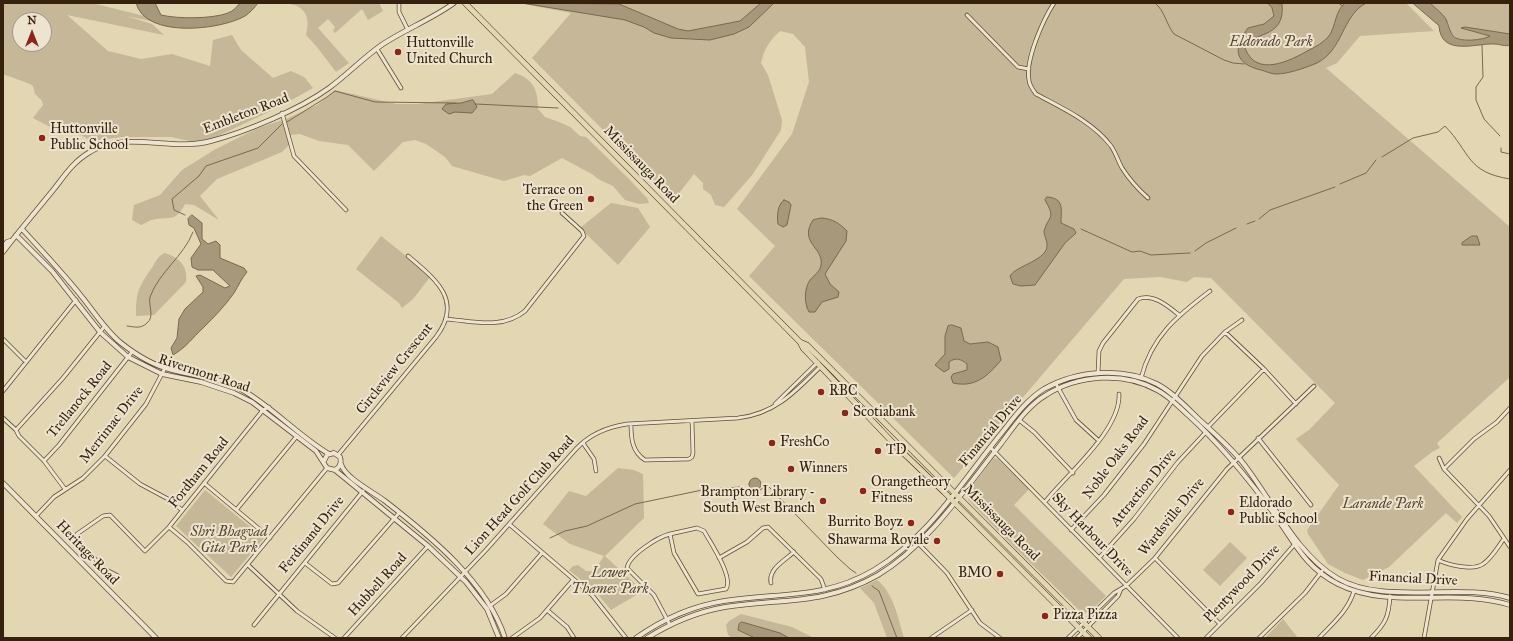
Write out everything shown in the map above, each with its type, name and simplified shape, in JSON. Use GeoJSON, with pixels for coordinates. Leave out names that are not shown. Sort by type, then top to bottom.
{"type":"FeatureCollection","features":[{"type":"Feature","properties":{"kind":"main road","name":"Mississauga Road"},"geometry":{"type":"LineString","coordinates":[[466,3],[954,498],[1089,638]]}},
{"type":"Feature","properties":{"kind":"main road","name":"Mississauga Road"},"geometry":{"type":"LineString","coordinates":[[821,363],[897,447],[954,498],[1099,638]]}},
{"type":"Feature","properties":{"kind":"street"},"geometry":{"type":"LineString","coordinates":[[399,3],[399,12],[408,30]]}},
{"type":"Feature","properties":{"kind":"street","name":"Embleton Road"},"geometry":{"type":"LineString","coordinates":[[3,247],[22,229],[73,165],[97,148],[128,141],[183,145],[209,142],[224,137],[282,113],[313,98],[329,88],[377,49],[454,3]]}},
{"type":"Feature","properties":{"kind":"street"},"geometry":{"type":"LineString","coordinates":[[1054,3],[1039,32],[1032,51],[1028,80],[1036,94],[1062,108],[1095,130],[1111,146],[1122,168],[1148,198]]}},
{"type":"Feature","properties":{"kind":"street"},"geometry":{"type":"LineString","coordinates":[[967,16],[1018,67],[1029,69]]}},
{"type":"Feature","properties":{"kind":"street"},"geometry":{"type":"LineString","coordinates":[[377,49],[401,88]]}},
{"type":"Feature","properties":{"kind":"street"},"geometry":{"type":"LineString","coordinates":[[282,113],[294,156],[346,210]]}},
{"type":"Feature","properties":{"kind":"street"},"geometry":{"type":"LineString","coordinates":[[446,319],[502,323],[519,316],[525,311],[584,236],[582,231],[562,213]]}},
{"type":"Feature","properties":{"kind":"street","name":"Rivermont Road"},"geometry":{"type":"LineString","coordinates":[[22,229],[82,297],[104,327],[132,352],[165,368],[207,377],[237,387],[270,407],[315,445],[329,454]]}},
{"type":"Feature","properties":{"kind":"street","name":"Rivermont Road"},"geometry":{"type":"LineString","coordinates":[[16,235],[52,271],[100,332],[128,357],[162,374],[201,382],[234,393],[252,402],[316,451],[324,462]]}},
{"type":"Feature","properties":{"kind":"street","name":"Embleton Road"},"geometry":{"type":"LineString","coordinates":[[3,252],[10,241]]}},
{"type":"Feature","properties":{"kind":"street","name":"Circleview Crescent"},"geometry":{"type":"LineString","coordinates":[[338,455],[436,337],[446,319],[446,303],[442,287],[433,277],[408,256]]}},
{"type":"Feature","properties":{"kind":"street"},"geometry":{"type":"LineString","coordinates":[[1141,378],[1150,351],[1179,315],[1210,291]]}},
{"type":"Feature","properties":{"kind":"street"},"geometry":{"type":"LineString","coordinates":[[1098,373],[1099,351],[1103,343],[1138,299],[1147,297],[1163,303],[1179,315]]}},
{"type":"Feature","properties":{"kind":"street"},"geometry":{"type":"LineString","coordinates":[[3,391],[76,300]]}},
{"type":"Feature","properties":{"kind":"street","name":"Noble Oaks Road"},"geometry":{"type":"LineString","coordinates":[[1071,530],[1104,495],[1144,444],[1202,356],[1225,332],[1242,320]]}},
{"type":"Feature","properties":{"kind":"street"},"geometry":{"type":"LineString","coordinates":[[16,430],[64,378],[104,327]]}},
{"type":"Feature","properties":{"kind":"street"},"geometry":{"type":"LineString","coordinates":[[1225,332],[1264,369],[1296,404]]}},
{"type":"Feature","properties":{"kind":"street"},"geometry":{"type":"LineString","coordinates":[[3,339],[26,362]]}},
{"type":"Feature","properties":{"kind":"street","name":"Trellanock Road"},"geometry":{"type":"LineString","coordinates":[[44,461],[59,445],[132,352]]}},
{"type":"Feature","properties":{"kind":"street","name":"Lion Head Golf Club Road"},"geometry":{"type":"LineString","coordinates":[[402,638],[509,524],[583,442],[605,430],[631,424],[744,417],[758,414],[787,399],[821,363]]}},
{"type":"Feature","properties":{"kind":"street","name":"Merrimac Drive"},"geometry":{"type":"LineString","coordinates":[[36,516],[54,497],[86,475],[105,456],[146,404],[165,368]]}},
{"type":"Feature","properties":{"kind":"street"},"geometry":{"type":"LineString","coordinates":[[1208,427],[1264,369]]}},
{"type":"Feature","properties":{"kind":"street","name":"Financial Drive"},"geometry":{"type":"LineString","coordinates":[[647,638],[670,625],[700,613],[725,607],[804,600],[836,593],[878,575],[927,537],[990,447],[1029,401],[1043,390],[1056,384],[1074,377],[1098,373],[1114,373],[1141,378],[1159,385],[1234,462],[1275,515],[1306,561],[1320,573],[1339,585],[1354,591],[1390,596],[1487,600],[1510,605]]}},
{"type":"Feature","properties":{"kind":"street","name":"Financial Drive"},"geometry":{"type":"LineString","coordinates":[[636,638],[667,619],[694,608],[720,602],[799,595],[825,590],[847,583],[873,570],[915,540],[954,498],[1035,402],[1058,389],[1089,379],[1121,378],[1145,384],[1173,399],[1208,427],[1238,458],[1302,546],[1323,569],[1339,579],[1373,589],[1484,593],[1510,598]]}},
{"type":"Feature","properties":{"kind":"street"},"geometry":{"type":"LineString","coordinates":[[1056,384],[1076,420],[1098,440]]}},
{"type":"Feature","properties":{"kind":"street","name":"Wardsville Drive"},"geometry":{"type":"LineString","coordinates":[[1086,625],[1114,593],[1126,586],[1155,558],[1214,483],[1234,462],[1314,386]]}},
{"type":"Feature","properties":{"kind":"street"},"geometry":{"type":"LineString","coordinates":[[1045,502],[1073,473],[1098,440],[1117,411],[1120,404],[1119,394]]}},
{"type":"Feature","properties":{"kind":"street","name":"Fordham Road"},"geometry":{"type":"LineString","coordinates":[[118,576],[105,569],[77,541],[77,534],[103,516],[110,515],[144,552],[169,527],[263,410],[270,407]]}},
{"type":"Feature","properties":{"kind":"street"},"geometry":{"type":"LineString","coordinates":[[1444,469],[1474,439],[1497,422],[1510,408]]}},
{"type":"Feature","properties":{"kind":"street"},"geometry":{"type":"LineString","coordinates":[[3,418],[44,461],[65,489]]}},
{"type":"Feature","properties":{"kind":"street"},"geometry":{"type":"LineString","coordinates":[[631,424],[632,442],[637,454],[642,459],[647,461],[682,459],[691,458],[693,455],[692,420]]}},
{"type":"Feature","properties":{"kind":"street"},"geometry":{"type":"LineString","coordinates":[[1019,420],[1034,432],[1073,473]]}},
{"type":"Feature","properties":{"kind":"street","name":"Attraction Drive"},"geometry":{"type":"LineString","coordinates":[[1099,558],[1134,519],[1178,462],[1206,432]]}},
{"type":"Feature","properties":{"kind":"street"},"geometry":{"type":"LineString","coordinates":[[237,509],[297,436]]}},
{"type":"Feature","properties":{"kind":"street"},"geometry":{"type":"LineString","coordinates":[[1258,438],[1311,505]]}},
{"type":"Feature","properties":{"kind":"street"},"geometry":{"type":"LineString","coordinates":[[583,442],[594,459],[596,471]]}},
{"type":"Feature","properties":{"kind":"street","name":"Sky Harbour Drive"},"geometry":{"type":"LineString","coordinates":[[990,447],[1178,638]]}},
{"type":"Feature","properties":{"kind":"street"},"geometry":{"type":"LineString","coordinates":[[499,638],[484,605],[460,577],[428,546],[363,491],[335,470],[327,468],[324,462],[329,454],[338,455],[342,469],[399,512],[480,588],[491,605],[506,638]]}},
{"type":"Feature","properties":{"kind":"street"},"geometry":{"type":"LineString","coordinates":[[105,456],[140,484],[168,499],[182,510]]}},
{"type":"Feature","properties":{"kind":"street"},"geometry":{"type":"LineString","coordinates":[[1439,458],[1444,469],[1479,504],[1510,547]]}},
{"type":"Feature","properties":{"kind":"street"},"geometry":{"type":"LineString","coordinates":[[335,470],[341,464]]}},
{"type":"Feature","properties":{"kind":"street"},"geometry":{"type":"LineString","coordinates":[[169,527],[187,542],[227,582],[231,583],[248,565],[327,468]]}},
{"type":"Feature","properties":{"kind":"street"},"geometry":{"type":"LineString","coordinates":[[1424,638],[1438,560],[1479,504],[1510,470]]}},
{"type":"Feature","properties":{"kind":"street","name":"Heritage Road"},"geometry":{"type":"LineString","coordinates":[[3,483],[156,638]]}},
{"type":"Feature","properties":{"kind":"street"},"geometry":{"type":"LineString","coordinates":[[204,483],[270,538]]}},
{"type":"Feature","properties":{"kind":"street","name":"Ferdinand Drive"},"geometry":{"type":"LineString","coordinates":[[254,625],[363,491]]}},
{"type":"Feature","properties":{"kind":"street"},"geometry":{"type":"LineString","coordinates":[[305,563],[332,584],[338,583],[399,512]]}},
{"type":"Feature","properties":{"kind":"street"},"geometry":{"type":"LineString","coordinates":[[509,524],[597,599],[626,638]]}},
{"type":"Feature","properties":{"kind":"street"},"geometry":{"type":"LineString","coordinates":[[719,558],[747,542],[766,527],[771,529],[821,579],[825,590]]}},
{"type":"Feature","properties":{"kind":"street"},"geometry":{"type":"LineString","coordinates":[[670,534],[674,553],[698,594],[727,588],[726,572],[702,529],[670,534],[652,542],[630,561],[627,568],[654,595],[670,625]]}},
{"type":"Feature","properties":{"kind":"street"},"geometry":{"type":"LineString","coordinates":[[915,540],[947,574],[984,627],[1000,638]]}},
{"type":"Feature","properties":{"kind":"street"},"geometry":{"type":"LineString","coordinates":[[1438,560],[1449,565],[1479,567],[1486,562],[1504,540]]}},
{"type":"Feature","properties":{"kind":"street","name":"Plentywood Drive"},"geometry":{"type":"LineString","coordinates":[[1206,638],[1260,583],[1294,545]]}},
{"type":"Feature","properties":{"kind":"street","name":"Hubbell Road"},"geometry":{"type":"LineString","coordinates":[[344,638],[428,546]]}},
{"type":"Feature","properties":{"kind":"street"},"geometry":{"type":"LineString","coordinates":[[771,583],[770,576],[773,571],[794,552]]}},
{"type":"Feature","properties":{"kind":"street"},"geometry":{"type":"LineString","coordinates":[[491,605],[506,594],[542,553]]}},
{"type":"Feature","properties":{"kind":"street"},"geometry":{"type":"LineString","coordinates":[[1155,558],[1220,624]]}},
{"type":"Feature","properties":{"kind":"street"},"geometry":{"type":"LineString","coordinates":[[248,565],[302,615],[335,638]]}},
{"type":"Feature","properties":{"kind":"street"},"geometry":{"type":"LineString","coordinates":[[1258,638],[1305,593],[1323,569]]}},
{"type":"Feature","properties":{"kind":"street"},"geometry":{"type":"LineString","coordinates":[[512,638],[538,620],[573,580]]}},
{"type":"Feature","properties":{"kind":"street","name":"Wardsville Drive"},"geometry":{"type":"LineString","coordinates":[[1086,625],[1118,596],[1121,590]]}},
{"type":"Feature","properties":{"kind":"street"},"geometry":{"type":"LineString","coordinates":[[1319,638],[1346,610],[1354,591]]}},
{"type":"Feature","properties":{"kind":"street"},"geometry":{"type":"LineString","coordinates":[[1370,638],[1383,626],[1387,619],[1390,596]]}},
{"type":"Feature","properties":{"kind":"street"},"geometry":{"type":"LineString","coordinates":[[547,610],[567,627],[574,638]]}},
{"type":"Feature","properties":{"kind":"street"},"geometry":{"type":"LineString","coordinates":[[931,638],[972,610]]}},
{"type":"Feature","properties":{"kind":"street"},"geometry":{"type":"LineString","coordinates":[[1068,638],[1078,628],[1086,625]]}},
{"type":"Feature","properties":{"kind":"street"},"geometry":{"type":"LineString","coordinates":[[1077,638],[1083,632],[1086,625]]}},
{"type":"Feature","properties":{"kind":"green space"},"geometry":{"type":"Polygon","coordinates":[[[3,3],[92,3],[144,16],[151,21],[126,16],[152,24],[164,35],[67,15],[108,51],[141,59],[172,54],[210,66],[213,40],[232,35],[241,50],[273,78],[291,71],[304,77],[313,88],[279,107],[214,138],[194,142],[171,137],[121,137],[92,141],[75,132],[54,129],[33,118],[43,105],[41,100],[35,94],[33,86],[3,74],[3,3]]]}},
{"type":"Feature","properties":{"kind":"green space"},"geometry":{"type":"Polygon","coordinates":[[[284,3],[379,3],[383,11],[368,20],[362,9],[335,33],[333,31],[335,27],[328,19],[318,28],[349,63],[336,72],[306,35],[308,23],[304,12],[295,5],[284,3]]]}},
{"type":"Feature","properties":{"kind":"green space"},"geometry":{"type":"Polygon","coordinates":[[[519,3],[1406,3],[1434,31],[1360,36],[1337,63],[1326,68],[1510,227],[1510,377],[1437,443],[1440,448],[1432,452],[1414,466],[1462,517],[1457,523],[1446,513],[1389,567],[1363,580],[1328,564],[1308,534],[1307,530],[1339,485],[1296,439],[1309,430],[1335,403],[1211,278],[1194,277],[1187,282],[1160,277],[1124,279],[954,478],[749,276],[775,246],[737,209],[792,134],[809,82],[805,47],[793,34],[780,31],[770,41],[764,53],[761,63],[768,75],[782,120],[781,130],[753,174],[724,207],[715,205],[711,195],[703,189],[703,183],[694,174],[673,201],[532,58],[571,13],[519,3]]]}},
{"type":"Feature","properties":{"kind":"green space"},"geometry":{"type":"Polygon","coordinates":[[[1430,3],[1510,3],[1510,34],[1465,27],[1462,28],[1490,36],[1483,39],[1461,40],[1453,35],[1445,19],[1430,3]]]}},
{"type":"Feature","properties":{"kind":"green space"},"geometry":{"type":"Polygon","coordinates":[[[515,73],[527,79],[534,86],[538,109],[545,117],[570,127],[580,136],[586,137],[628,178],[647,198],[649,203],[639,204],[625,200],[613,186],[562,158],[530,176],[524,175],[504,181],[452,166],[445,157],[426,144],[415,140],[403,142],[374,171],[348,145],[319,141],[300,134],[291,135],[289,145],[282,152],[217,179],[200,196],[219,220],[194,205],[185,204],[176,216],[170,218],[154,219],[141,225],[132,220],[134,205],[160,195],[182,170],[214,150],[256,129],[288,118],[317,105],[335,90],[396,104],[418,104],[492,94],[515,73]]]}},
{"type":"Feature","properties":{"kind":"green space"},"geometry":{"type":"Polygon","coordinates":[[[611,203],[638,208],[650,227],[618,265],[580,228],[611,203]]]}},
{"type":"Feature","properties":{"kind":"green space"},"geometry":{"type":"Polygon","coordinates":[[[381,236],[431,276],[413,299],[402,308],[399,303],[356,269],[381,236]]]}},
{"type":"Feature","properties":{"kind":"green space"},"geometry":{"type":"Polygon","coordinates":[[[165,253],[182,263],[186,271],[186,282],[154,315],[136,316],[137,296],[143,281],[160,256],[165,253]]]}},
{"type":"Feature","properties":{"kind":"green space"},"geometry":{"type":"Polygon","coordinates":[[[994,458],[998,459],[1029,489],[1014,505],[1106,596],[1089,613],[1085,613],[1082,609],[1080,611],[968,500],[967,492],[994,458]]]}},
{"type":"Feature","properties":{"kind":"green space","name":"Lower Thames Park"},"geometry":{"type":"Polygon","coordinates":[[[618,468],[634,470],[643,474],[644,518],[605,556],[643,591],[611,610],[596,592],[569,570],[573,566],[578,565],[586,571],[594,571],[604,556],[570,544],[543,524],[569,491],[586,496],[618,468]]]}},
{"type":"Feature","properties":{"kind":"green space","name":"Shri Bhagvad Gita Park"},"geometry":{"type":"Polygon","coordinates":[[[205,490],[264,538],[231,577],[176,526],[205,490]]]}},
{"type":"Feature","properties":{"kind":"green space"},"geometry":{"type":"Polygon","coordinates":[[[1230,542],[1247,558],[1220,586],[1203,570],[1230,542]]]}},
{"type":"Feature","properties":{"kind":"green space"},"geometry":{"type":"Polygon","coordinates":[[[877,580],[888,592],[904,638],[887,638],[874,603],[860,588],[877,580]]]}},
{"type":"Feature","properties":{"kind":"green space"},"geometry":{"type":"Polygon","coordinates":[[[741,614],[792,627],[814,638],[732,638],[728,635],[726,625],[729,621],[741,614]]]}},
{"type":"Feature","properties":{"kind":"green space"},"geometry":{"type":"Polygon","coordinates":[[[1283,619],[1298,638],[1265,638],[1283,619]]]}},
{"type":"Feature","properties":{"kind":"shaded area"},"geometry":{"type":"Polygon","coordinates":[[[136,3],[155,3],[161,15],[195,18],[228,13],[235,9],[240,3],[258,3],[247,15],[234,21],[202,28],[185,28],[168,27],[153,22],[142,14],[136,3]]]}},
{"type":"Feature","properties":{"kind":"shaded area"},"geometry":{"type":"Polygon","coordinates":[[[522,3],[619,4],[678,29],[688,31],[740,21],[761,3],[774,3],[749,27],[734,34],[710,40],[671,38],[654,33],[644,27],[625,20],[522,3]]]}},
{"type":"Feature","properties":{"kind":"shaded area"},"geometry":{"type":"Polygon","coordinates":[[[1268,3],[1282,4],[1282,16],[1278,24],[1273,30],[1253,39],[1245,48],[1250,57],[1257,63],[1265,65],[1293,59],[1317,46],[1329,36],[1337,14],[1345,3],[1366,3],[1352,16],[1338,42],[1326,57],[1317,63],[1302,69],[1276,74],[1246,64],[1241,60],[1238,49],[1248,28],[1264,24],[1274,16],[1272,8],[1268,3]]]}},
{"type":"Feature","properties":{"kind":"shaded area"},"geometry":{"type":"Polygon","coordinates":[[[1413,3],[1430,3],[1446,19],[1453,36],[1460,40],[1483,39],[1490,36],[1461,28],[1465,27],[1510,34],[1510,45],[1487,44],[1460,46],[1446,42],[1441,36],[1439,26],[1413,3]]]}},
{"type":"Feature","properties":{"kind":"shaded area"},"geometry":{"type":"Polygon","coordinates":[[[473,100],[477,107],[472,113],[455,112],[449,114],[442,109],[446,104],[461,103],[473,100]]]}},
{"type":"Feature","properties":{"kind":"shaded area"},"geometry":{"type":"Polygon","coordinates":[[[1047,197],[1053,198],[1059,202],[1061,206],[1061,223],[1074,229],[1076,233],[1065,243],[1035,285],[1021,286],[1013,284],[1010,276],[1014,272],[1038,258],[1046,250],[1047,242],[1044,231],[1051,214],[1045,200],[1047,197]]]}},
{"type":"Feature","properties":{"kind":"shaded area"},"geometry":{"type":"Polygon","coordinates":[[[784,200],[789,202],[791,205],[787,225],[783,227],[778,224],[778,215],[780,205],[784,200]]]}},
{"type":"Feature","properties":{"kind":"shaded area"},"geometry":{"type":"Polygon","coordinates":[[[192,215],[202,223],[202,239],[208,244],[216,241],[220,245],[220,258],[244,268],[247,272],[234,293],[219,311],[186,345],[173,355],[171,348],[177,338],[179,319],[185,309],[203,292],[203,287],[196,276],[200,275],[225,288],[230,286],[213,270],[198,270],[192,267],[191,258],[201,244],[194,228],[189,225],[188,219],[192,215]]]}},
{"type":"Feature","properties":{"kind":"shaded area"},"geometry":{"type":"Polygon","coordinates":[[[822,218],[836,222],[847,231],[846,241],[825,274],[830,284],[839,292],[838,297],[822,302],[815,312],[809,312],[807,308],[806,292],[810,280],[818,272],[821,265],[821,259],[808,234],[813,220],[822,218]]]}},
{"type":"Feature","properties":{"kind":"shaded area"},"geometry":{"type":"Polygon","coordinates":[[[1472,236],[1477,236],[1480,245],[1462,245],[1462,243],[1472,236]]]}},
{"type":"Feature","properties":{"kind":"shaded area"},"geometry":{"type":"Polygon","coordinates":[[[952,325],[961,328],[964,341],[970,344],[988,342],[998,347],[1001,360],[986,376],[968,384],[953,383],[951,377],[953,374],[967,370],[967,364],[956,359],[949,362],[949,369],[944,372],[935,365],[945,354],[945,336],[948,326],[952,325]]]}},
{"type":"Feature","properties":{"kind":"shaded area"},"geometry":{"type":"Polygon","coordinates":[[[753,478],[757,478],[761,484],[757,490],[753,490],[749,486],[749,482],[753,478]]]}},
{"type":"Feature","properties":{"kind":"shaded area"},"geometry":{"type":"Polygon","coordinates":[[[742,622],[780,633],[789,638],[755,638],[738,630],[739,624],[742,622]]]}},
{"type":"Feature","properties":{"kind":"waterway"},"geometry":{"type":"LineString","coordinates":[[1155,3],[1161,10],[1174,34],[1224,60],[1244,64]]}},
{"type":"Feature","properties":{"kind":"waterway"},"geometry":{"type":"LineString","coordinates":[[1338,3],[1343,6]]}},
{"type":"Feature","properties":{"kind":"waterway"},"geometry":{"type":"LineString","coordinates":[[1482,45],[1483,77],[1476,87],[1476,100],[1484,119],[1500,136]]}},
{"type":"Feature","properties":{"kind":"waterway"},"geometry":{"type":"LineString","coordinates":[[287,122],[335,91],[375,102],[456,103]]}},
{"type":"Feature","properties":{"kind":"waterway"},"geometry":{"type":"LineString","coordinates":[[475,104],[558,108]]}},
{"type":"Feature","properties":{"kind":"waterway"},"geometry":{"type":"LineString","coordinates":[[185,215],[174,210],[172,199],[199,176],[206,166],[258,148],[282,124]]}},
{"type":"Feature","properties":{"kind":"waterway"},"geometry":{"type":"LineString","coordinates":[[1382,157],[1413,138],[1438,132],[1445,126],[1477,166],[1485,172],[1510,179]]}},
{"type":"Feature","properties":{"kind":"waterway"},"geometry":{"type":"LineString","coordinates":[[1501,148],[1501,152],[1510,154]]}},
{"type":"Feature","properties":{"kind":"waterway"},"geometry":{"type":"LineString","coordinates":[[1340,184],[1366,173],[1376,160]]}},
{"type":"Feature","properties":{"kind":"waterway"},"geometry":{"type":"LineString","coordinates":[[1259,219],[1270,210],[1335,187]]}},
{"type":"Feature","properties":{"kind":"waterway"},"geometry":{"type":"LineString","coordinates":[[1247,224],[1255,221]]}},
{"type":"Feature","properties":{"kind":"waterway"},"geometry":{"type":"LineString","coordinates":[[1195,251],[1206,243],[1236,228]]}},
{"type":"Feature","properties":{"kind":"waterway"},"geometry":{"type":"LineString","coordinates":[[1081,229],[1132,252],[1140,251],[1151,255],[1190,253]]}},
{"type":"Feature","properties":{"kind":"waterway"},"geometry":{"type":"LineString","coordinates":[[127,326],[140,327],[145,325],[151,318],[150,297],[154,288],[184,249],[193,232]]}},
{"type":"Feature","properties":{"kind":"waterway"},"geometry":{"type":"LineString","coordinates":[[550,538],[565,531],[587,526],[635,504],[707,489],[741,487],[756,493],[767,485],[837,557],[856,573]]}},
{"type":"Feature","properties":{"kind":"waterway"},"geometry":{"type":"LineString","coordinates":[[872,586],[879,591],[897,638]]}},
{"type":"Feature","properties":{"kind":"place","name":"Huttonville United Church"},"geometry":{"type":"Point","coordinates":[398,52]}},
{"type":"Feature","properties":{"kind":"place","name":"Huttonville Public School"},"geometry":{"type":"Point","coordinates":[42,138]}},
{"type":"Feature","properties":{"kind":"place","name":"Terrace on the Green"},"geometry":{"type":"Point","coordinates":[591,199]}},
{"type":"Feature","properties":{"kind":"place","name":"RBC"},"geometry":{"type":"Point","coordinates":[821,392]}},
{"type":"Feature","properties":{"kind":"place","name":"Scotiabank"},"geometry":{"type":"Point","coordinates":[845,413]}},
{"type":"Feature","properties":{"kind":"place","name":"FreshCo"},"geometry":{"type":"Point","coordinates":[772,443]}},
{"type":"Feature","properties":{"kind":"place","name":"TD"},"geometry":{"type":"Point","coordinates":[878,451]}},
{"type":"Feature","properties":{"kind":"place","name":"Winners"},"geometry":{"type":"Point","coordinates":[791,469]}},
{"type":"Feature","properties":{"kind":"place","name":"Orangetheory Fitness"},"geometry":{"type":"Point","coordinates":[863,491]}},
{"type":"Feature","properties":{"kind":"place","name":"Brampton Library - South West Branch"},"geometry":{"type":"Point","coordinates":[823,501]}},
{"type":"Feature","properties":{"kind":"place","name":"Eldorado Public School"},"geometry":{"type":"Point","coordinates":[1231,512]}},
{"type":"Feature","properties":{"kind":"place","name":"Burrito Boyz"},"geometry":{"type":"Point","coordinates":[911,523]}},
{"type":"Feature","properties":{"kind":"place","name":"Shawarma Royale"},"geometry":{"type":"Point","coordinates":[937,541]}},
{"type":"Feature","properties":{"kind":"place","name":"BMO"},"geometry":{"type":"Point","coordinates":[1000,574]}},
{"type":"Feature","properties":{"kind":"place","name":"Pizza Pizza"},"geometry":{"type":"Point","coordinates":[1045,616]}},
{"type":"Feature","properties":{"kind":"park label","name":"Eldorado Park"},"geometry":{"type":"Point","coordinates":[1271,43]}},
{"type":"Feature","properties":{"kind":"park label","name":"Larande Park"},"geometry":{"type":"Point","coordinates":[1383,505]}}]}
